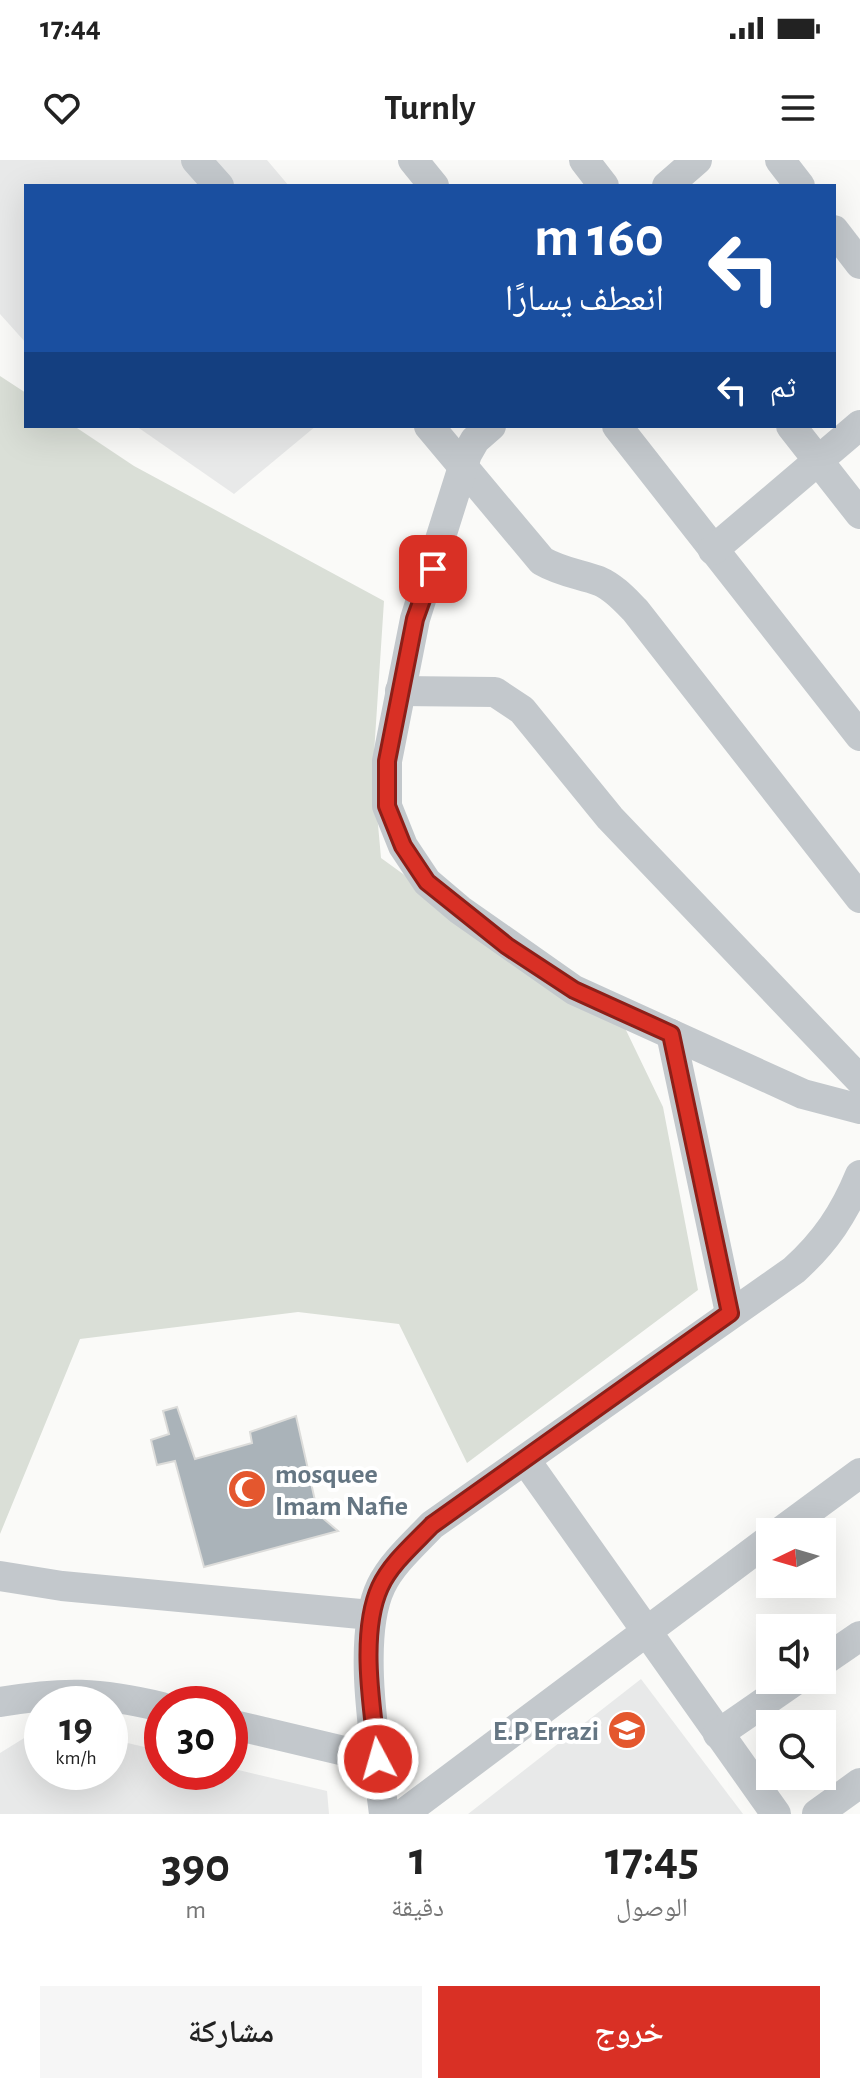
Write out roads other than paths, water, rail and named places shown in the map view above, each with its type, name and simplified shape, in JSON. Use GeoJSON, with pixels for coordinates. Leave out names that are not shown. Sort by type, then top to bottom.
{"type":"FeatureCollection","features":[{"type":"Feature","properties":{"kind":"street"},"geometry":{"type":"LineString","coordinates":[[196,160],[217,184]]}},
{"type":"Feature","properties":{"kind":"street"},"geometry":{"type":"LineString","coordinates":[[413,160],[432,184]]}},
{"type":"Feature","properties":{"kind":"street"},"geometry":{"type":"LineString","coordinates":[[584,160],[602,184]]}},
{"type":"Feature","properties":{"kind":"street"},"geometry":{"type":"LineString","coordinates":[[669,184],[697,160]]}},
{"type":"Feature","properties":{"kind":"street"},"geometry":{"type":"LineString","coordinates":[[780,160],[798,184]]}},
{"type":"Feature","properties":{"kind":"street"},"geometry":{"type":"LineString","coordinates":[[836,233],[860,264]]}},
{"type":"Feature","properties":{"kind":"street"},"geometry":{"type":"LineString","coordinates":[[713,550],[860,425]]}},
{"type":"Feature","properties":{"kind":"street"},"geometry":{"type":"LineString","coordinates":[[431,428],[542,561],[560,572],[601,582],[635,610],[860,898]]}},
{"type":"Feature","properties":{"kind":"street"},"geometry":{"type":"LineString","coordinates":[[489,428],[475,440],[465,467],[415,619],[400,691],[387,761],[387,806],[403,846],[427,882],[507,946],[574,990],[803,1094],[860,1109]]}},
{"type":"Feature","properties":{"kind":"street"},"geometry":{"type":"LineString","coordinates":[[619,428],[860,736]]}},
{"type":"Feature","properties":{"kind":"street"},"geometry":{"type":"LineString","coordinates":[[793,428],[860,514]]}},
{"type":"Feature","properties":{"kind":"street"},"geometry":{"type":"LineString","coordinates":[[400,691],[495,692],[522,710],[610,818],[860,1080]]}},
{"type":"Feature","properties":{"kind":"street"},"geometry":{"type":"LineString","coordinates":[[671,1034],[730,1313]]}},
{"type":"Feature","properties":{"kind":"street"},"geometry":{"type":"LineString","coordinates":[[384,1814],[371,1696],[371,1615],[381,1585],[432,1525],[794,1270],[821,1246],[838,1222],[860,1175]]}},
{"type":"Feature","properties":{"kind":"street"},"geometry":{"type":"LineString","coordinates":[[526,1461],[776,1814]]}},
{"type":"Feature","properties":{"kind":"street"},"geometry":{"type":"LineString","coordinates":[[799,1518],[860,1473]]}},
{"type":"Feature","properties":{"kind":"street"},"geometry":{"type":"LineString","coordinates":[[403,1814],[756,1549]]}},
{"type":"Feature","properties":{"kind":"street"},"geometry":{"type":"LineString","coordinates":[[0,1576],[62,1586],[371,1615]]}},
{"type":"Feature","properties":{"kind":"street"},"geometry":{"type":"LineString","coordinates":[[836,1652],[860,1636]]}},
{"type":"Feature","properties":{"kind":"street"},"geometry":{"type":"LineString","coordinates":[[0,1702],[50,1693],[105,1695],[144,1703]]}},
{"type":"Feature","properties":{"kind":"street"},"geometry":{"type":"LineString","coordinates":[[718,1734],[776,1694]]}},
{"type":"Feature","properties":{"kind":"street"},"geometry":{"type":"LineString","coordinates":[[248,1728],[378,1759]]}},
{"type":"Feature","properties":{"kind":"street"},"geometry":{"type":"LineString","coordinates":[[817,1814],[860,1783]]}},
{"type":"Feature","properties":{"kind":"place","name":"mosquee Imam Nafie"},"geometry":{"type":"Point","coordinates":[247,1489]}},
{"type":"Feature","properties":{"kind":"place","name":"E.P Errazi"},"geometry":{"type":"Point","coordinates":[627,1730]}}]}
